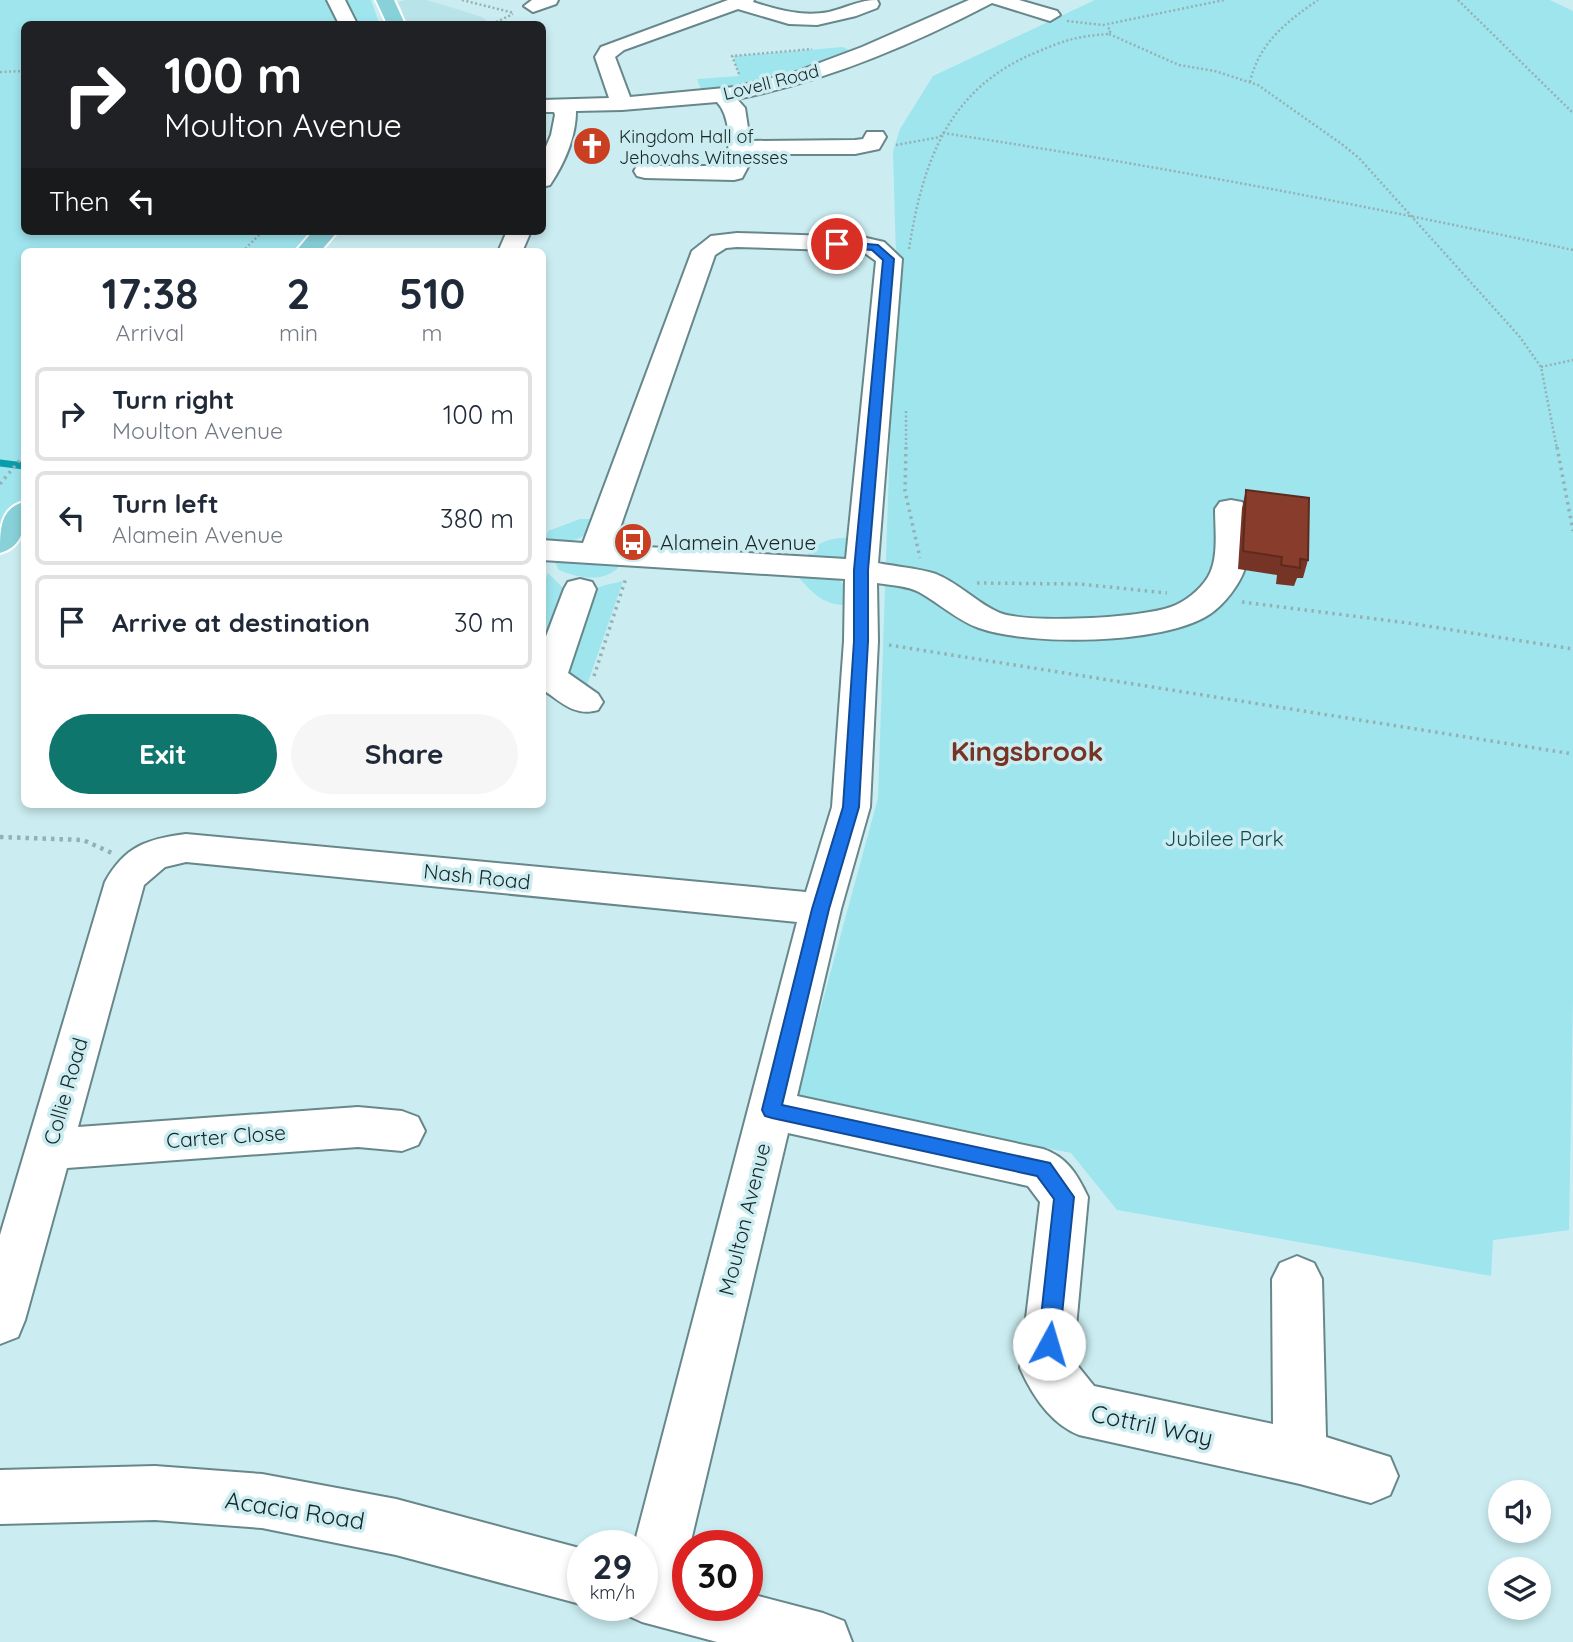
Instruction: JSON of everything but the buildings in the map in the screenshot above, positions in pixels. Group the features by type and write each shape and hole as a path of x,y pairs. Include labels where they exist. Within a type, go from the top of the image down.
{"main road":[{"path":"390,1 395,21"},
{"path":"311,248 322,235"},
{"path":"0,543 21,515"}],"street":[{"path":"335,0 346,21"},
{"name":"Lovell Road","path":"554,106 674,102 746,91 819,71 985,0"},
{"path":"999,0 1050,15"},
{"path":"622,104 605,57 608,51 632,40 688,23 741,1 799,22 837,18 870,4"},
{"path":"837,18 899,37"},
{"path":"645,171 734,173 738,165 740,146 734,108 722,95"},
{"path":"546,172 563,137 566,118 554,106"},
{"path":"740,146 856,147 873,140"},
{"path":"595,553 704,251 720,241 737,240 862,244 899,255"},
{"name":"Moulton Avenue","path":"658,1548 772,1110 821,909 851,807 861,641 861,570 899,255"},
{"path":"580,589 549,567 548,550 595,553 633,565 861,570 926,582 988,620 1015,627 1084,629 1152,623 1185,614 1209,598 1220,585 1230,566 1231,509"},
{"path":"585,702 546,678 580,589 633,565"},
{"name":"Nash Road","path":"136,864 158,851 186,848 821,909"},
{"name":"Collie Road","path":"0,1320 125,882 136,864"},
{"name":"Cottril Way","path":"772,1110 1043,1169 1064,1197 1046,1368 1079,1409 1300,1457 1371,1476"},
{"name":"Carter Close","path":"49,1149 358,1127 402,1131"},
{"path":"1297,1279 1300,1457"},
{"name":"Acacia Road","path":"0,1497 155,1493 262,1501 396,1527 567,1573"},
{"path":"658,1597 823,1642"}],"path":[{"path":"462,0 514,13 498,21"},
{"path":"1089,33 1085,29 1093,25 1107,27 1155,13 1224,0"},
{"path":"1250,82 1255,62 1271,36 1318,0"},
{"path":"1458,0 1573,113"},
{"path":"1107,27 1111,30 1109,34"},
{"path":"899,255 917,196 943,133 962,101 990,75 1029,53 1089,33 1109,34 1179,65 1250,82 1276,96 1359,158 1520,337 1541,367 1573,531"},
{"path":"746,91 732,56 815,49"},
{"path":"0,72 21,71"},
{"path":"873,140 913,144 940,137 943,133"},
{"path":"943,133 1251,183 1573,250"},
{"path":"246,248 259,235"},
{"path":"1541,367 1573,360"},
{"path":"906,411 905,491 926,582 1080,584 1408,623 1573,649"},
{"path":"0,484 21,457"},
{"path":"585,702 633,565"},
{"path":"861,641 1573,754"},
{"path":"0,837 83,840 136,864"}],"shaded area":[{"path":"427,0 487,21 401,21 402,10 398,2"}],"green space":[{"path":"0,0 371,0 378,21 21,21 21,235 310,235 299,248 21,248 21,502 0,527"},
{"name":"Jubilee Park","path":"1095,0 1550,0 1573,11 1573,998 1569,1230 1493,1240 1491,1276 1117,1210 1071,1153 796,1099 878,798 896,257 893,151 900,129 933,76"},
{"path":"843,47 849,50 795,70 740,85 702,92 697,79 739,76 733,56"},
{"path":"580,519 594,519 586,533 575,540 546,542 548,531"},
{"path":"615,520 630,524 646,537 647,548 620,545 614,541"},
{"path":"853,538 851,547 843,558 830,562 805,561 813,549 824,542"},
{"path":"557,560 618,564 618,568 604,576 582,577 559,570 555,563"},
{"path":"548,573 564,589 546,638"},
{"path":"802,573 829,576 840,581 847,594 848,605 833,604 821,598 800,579"},
{"path":"623,581 585,691 565,677 588,593"}],"waterway":[{"path":"0,463 21,466"}],"place":[{"name":"Kingdom Hall of Jehovahs Witnesses","path":"592,146"},
{"name":"Alamein Avenue","path":"633,542"}],"district":[{"name":"Kingsbrook","path":"1027,750"}],"route":[{"path":"837,244 875,247 889,259 861,570 861,641 851,807 821,909 772,1110 1043,1169 1064,1197 1049,1344"}]}
